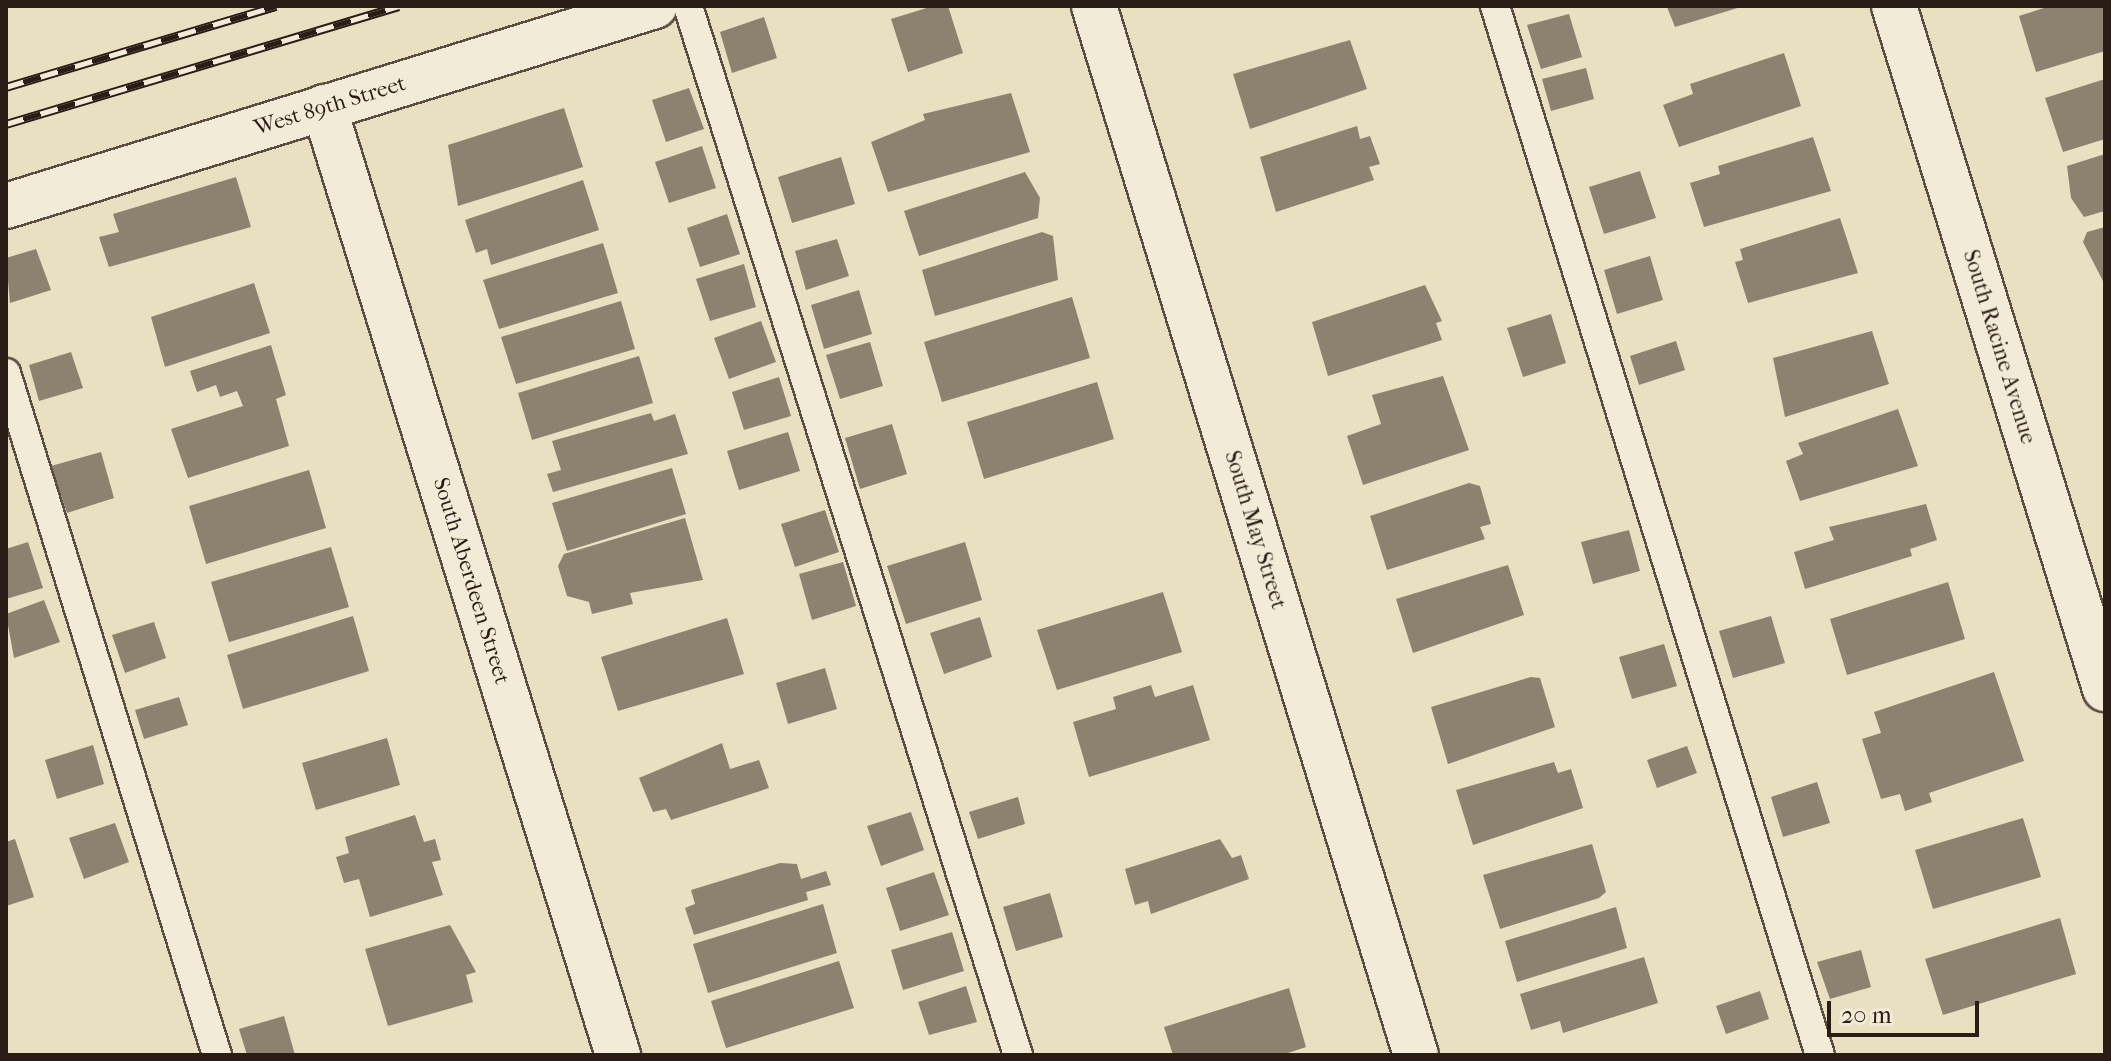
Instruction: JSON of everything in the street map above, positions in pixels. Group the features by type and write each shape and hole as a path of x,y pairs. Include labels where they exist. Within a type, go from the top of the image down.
{"street":[{"name":"West 89th Street","path":"6,206 655,6"},
{"name":"South May Street","path":"1094,6 1416,1055"},
{"name":"South Racine Avenue","path":"1894,6 2105,689"},
{"name":"South Aberdeen Street","path":"324,107 618,1055"}],"lane":[{"path":"688,6 1018,1055"},
{"path":"1495,6 1820,1055"},
{"path":"6,373 217,1055"}],"building":[{"path":"933,6 948,6 963,53 908,72 891,19"},
{"path":"1655,6 1741,7 1675,27 1667,7"},
{"path":"2050,6 2105,6 2105,51 2036,72 2019,16"},
{"path":"1569,14 1582,57 1541,69 1527,25"},
{"path":"764,17 777,58 732,73 720,32"},
{"path":"1350,40 1367,89 1250,129 1233,74"},
{"path":"1784,53 1801,106 1679,147 1663,105 1693,94 1690,84"},
{"path":"1586,68 1594,99 1551,111 1542,79"},
{"path":"2105,79 2105,139 2063,152 2045,98"},
{"path":"689,88 704,129 666,142 652,100"},
{"path":"1011,93 1030,152 888,192 871,142 925,120 923,114"},
{"path":"564,108 583,167 458,206 448,145"},
{"path":"1357,126 1360,139 1370,136 1380,164 1369,167 1374,180 1276,212 1260,157"},
{"path":"1813,137 1831,191 1704,227 1690,183 1720,174 1718,166"},
{"path":"702,146 716,188 669,203 655,162"},
{"path":"2105,154 2105,211 2084,217 2071,198 2067,166"},
{"path":"841,157 855,204 792,223 778,177"},
{"path":"1640,171 1656,218 1604,234 1589,187"},
{"path":"1025,172 1040,198 1038,218 919,256 904,211"},
{"path":"236,177 251,227 109,267 99,237 119,232 113,214"},
{"path":"583,180 599,230 491,265 487,249 476,253 465,220"},
{"path":"727,214 740,254 700,267 687,228"},
{"path":"1840,218 1858,273 1748,303 1735,262 1743,260 1740,249"},
{"path":"2105,227 2105,285 2083,242 2087,232"},
{"path":"1042,232 1053,236 1058,280 935,316 922,270"},
{"path":"837,239 849,276 806,290 795,251"},
{"path":"603,243 618,293 499,329 483,280"},
{"path":"36,249 51,290 10,303 6,258"},
{"path":"1650,256 1663,300 1617,314 1604,270"},
{"path":"744,264 756,307 710,321 696,279"},
{"path":"254,283 270,333 165,367 151,317"},
{"path":"1425,285 1442,321 1436,323 1442,340 1328,376 1312,322"},
{"path":"859,290 872,334 824,349 811,305"},
{"path":"1072,297 1090,358 942,402 924,342"},
{"path":"621,301 635,349 516,384 501,337"},
{"path":"1551,314 1566,363 1523,377 1507,328"},
{"path":"761,321 776,362 729,379 714,338"},
{"path":"1872,331 1889,384 1785,417 1773,358"},
{"path":"1676,341 1685,370 1639,385 1630,356"},
{"path":"870,342 883,386 840,399 826,355"},
{"path":"271,345 286,395 276,399 289,446 188,478 171,429 243,406 237,391 220,397 216,385 197,392 190,371"},
{"path":"71,352 83,388 39,401 29,365"},
{"path":"639,356 653,403 532,440 518,393"},
{"path":"1443,376 1469,450 1363,485 1347,436 1381,424 1372,395"},
{"path":"779,377 791,416 744,430 732,392"},
{"path":"1097,382 1114,439 984,479 967,422"},
{"path":"1898,409 1918,466 1800,501 1786,461 1803,454 1798,443"},
{"path":"651,413 654,421 675,414 688,454 553,492 547,474 561,470 552,441"},
{"path":"892,424 907,474 860,489 845,438"},
{"path":"788,432 800,471 739,490 727,451"},
{"path":"101,452 114,498 67,513 51,466"},
{"path":"672,468 686,514 567,551 552,503"},
{"path":"309,470 326,528 206,564 189,506"},
{"path":"1469,483 1480,486 1491,524 1480,527 1485,539 1387,570 1370,516"},
{"path":"1926,504 1937,540 1910,549 1912,556 1805,589 1794,552 1834,540 1829,527"},
{"path":"825,510 839,552 795,567 781,524"},
{"path":"685,518 703,580 630,593 633,604 592,614 589,602 567,596 558,566 564,554"},
{"path":"1629,530 1640,571 1593,584 1581,542"},
{"path":"28,542 43,588 6,599 6,549"},
{"path":"965,542 982,600 906,624 887,566"},
{"path":"331,547 349,607 229,642 211,582"},
{"path":"843,562 856,606 812,620 799,574"},
{"path":"1508,565 1524,615 1413,653 1396,599"},
{"path":"1948,582 1965,639 1847,675 1830,619"},
{"path":"1163,592 1182,652 1057,690 1037,630"},
{"path":"44,600 60,642 14,658 6,614"},
{"path":"353,616 369,671 243,709 227,655"},
{"path":"1771,616 1785,663 1733,678 1719,631"},
{"path":"980,617 992,657 944,674 930,633"},
{"path":"727,618 744,674 618,711 601,657"},
{"path":"154,622 166,658 125,673 112,635"},
{"path":"1664,644 1677,686 1632,699 1619,657"},
{"path":"825,668 837,709 788,724 776,683"},
{"path":"1994,672 2024,761 1929,793 1932,802 1905,811 1900,794 1881,799 1862,739 1881,733 1874,712"},
{"path":"1531,677 1540,678 1555,727 1448,764 1431,707"},
{"path":"1151,685 1155,697 1193,685 1210,740 1089,777 1073,722 1116,709 1113,697"},
{"path":"179,697 188,725 144,739 135,710"},
{"path":"387,738 400,785 316,810 302,763"},
{"path":"722,743 730,769 759,760 769,788 671,820 666,809 653,812 639,778"},
{"path":"93,745 104,784 57,799 45,760"},
{"path":"1687,746 1697,773 1657,788 1647,760"},
{"path":"1554,762 1558,773 1571,769 1583,808 1473,845 1456,790"},
{"path":"1817,782 1830,823 1783,837 1771,797"},
{"path":"1018,797 1025,824 978,839 969,812"},
{"path":"911,812 924,850 881,866 867,826"},
{"path":"415,815 424,842 435,839 441,860 432,862 443,895 370,917 359,879 344,883 336,857 349,853 345,837"},
{"path":"2023,818 2041,877 1933,909 1915,850"},
{"path":"115,823 129,862 84,879 69,838"},
{"path":"15,839 34,897 6,906 6,842"},
{"path":"1220,839 1232,858 1241,855 1249,879 1151,914 1148,901 1135,905 1125,869"},
{"path":"1592,844 1606,892 1599,898 1500,929 1483,875"},
{"path":"780,863 797,864 801,879 826,871 831,885 806,892 808,900 694,935 685,908 695,904 691,890"},
{"path":"934,872 949,915 900,931 886,888"},
{"path":"1050,893 1063,937 1016,951 1003,907"},
{"path":"823,904 837,953 708,993 693,944"},
{"path":"1616,907 1627,948 1517,982 1505,941"},
{"path":"2060,918 2076,974 1943,1015 1925,959"},
{"path":"450,925 476,972 466,975 473,1002 388,1026 365,949"},
{"path":"952,932 964,971 903,990 891,950"},
{"path":"1861,950 1871,987 1830,999 1817,962"},
{"path":"1644,957 1658,1003 1563,1033 1560,1021 1531,1030 1520,994"},
{"path":"839,961 854,1008 726,1048 711,1001"},
{"path":"966,986 977,1022 929,1035 918,1002"},
{"path":"1289,988 1306,1047 1282,1055 1173,1055 1164,1027"},
{"path":"1760,991 1769,1019 1726,1034 1716,1006"},
{"path":"284,1016 295,1055 247,1055 239,1029"}],"railway":[{"path":"6,87 276,6"},
{"path":"6,124 399,6"}]}
